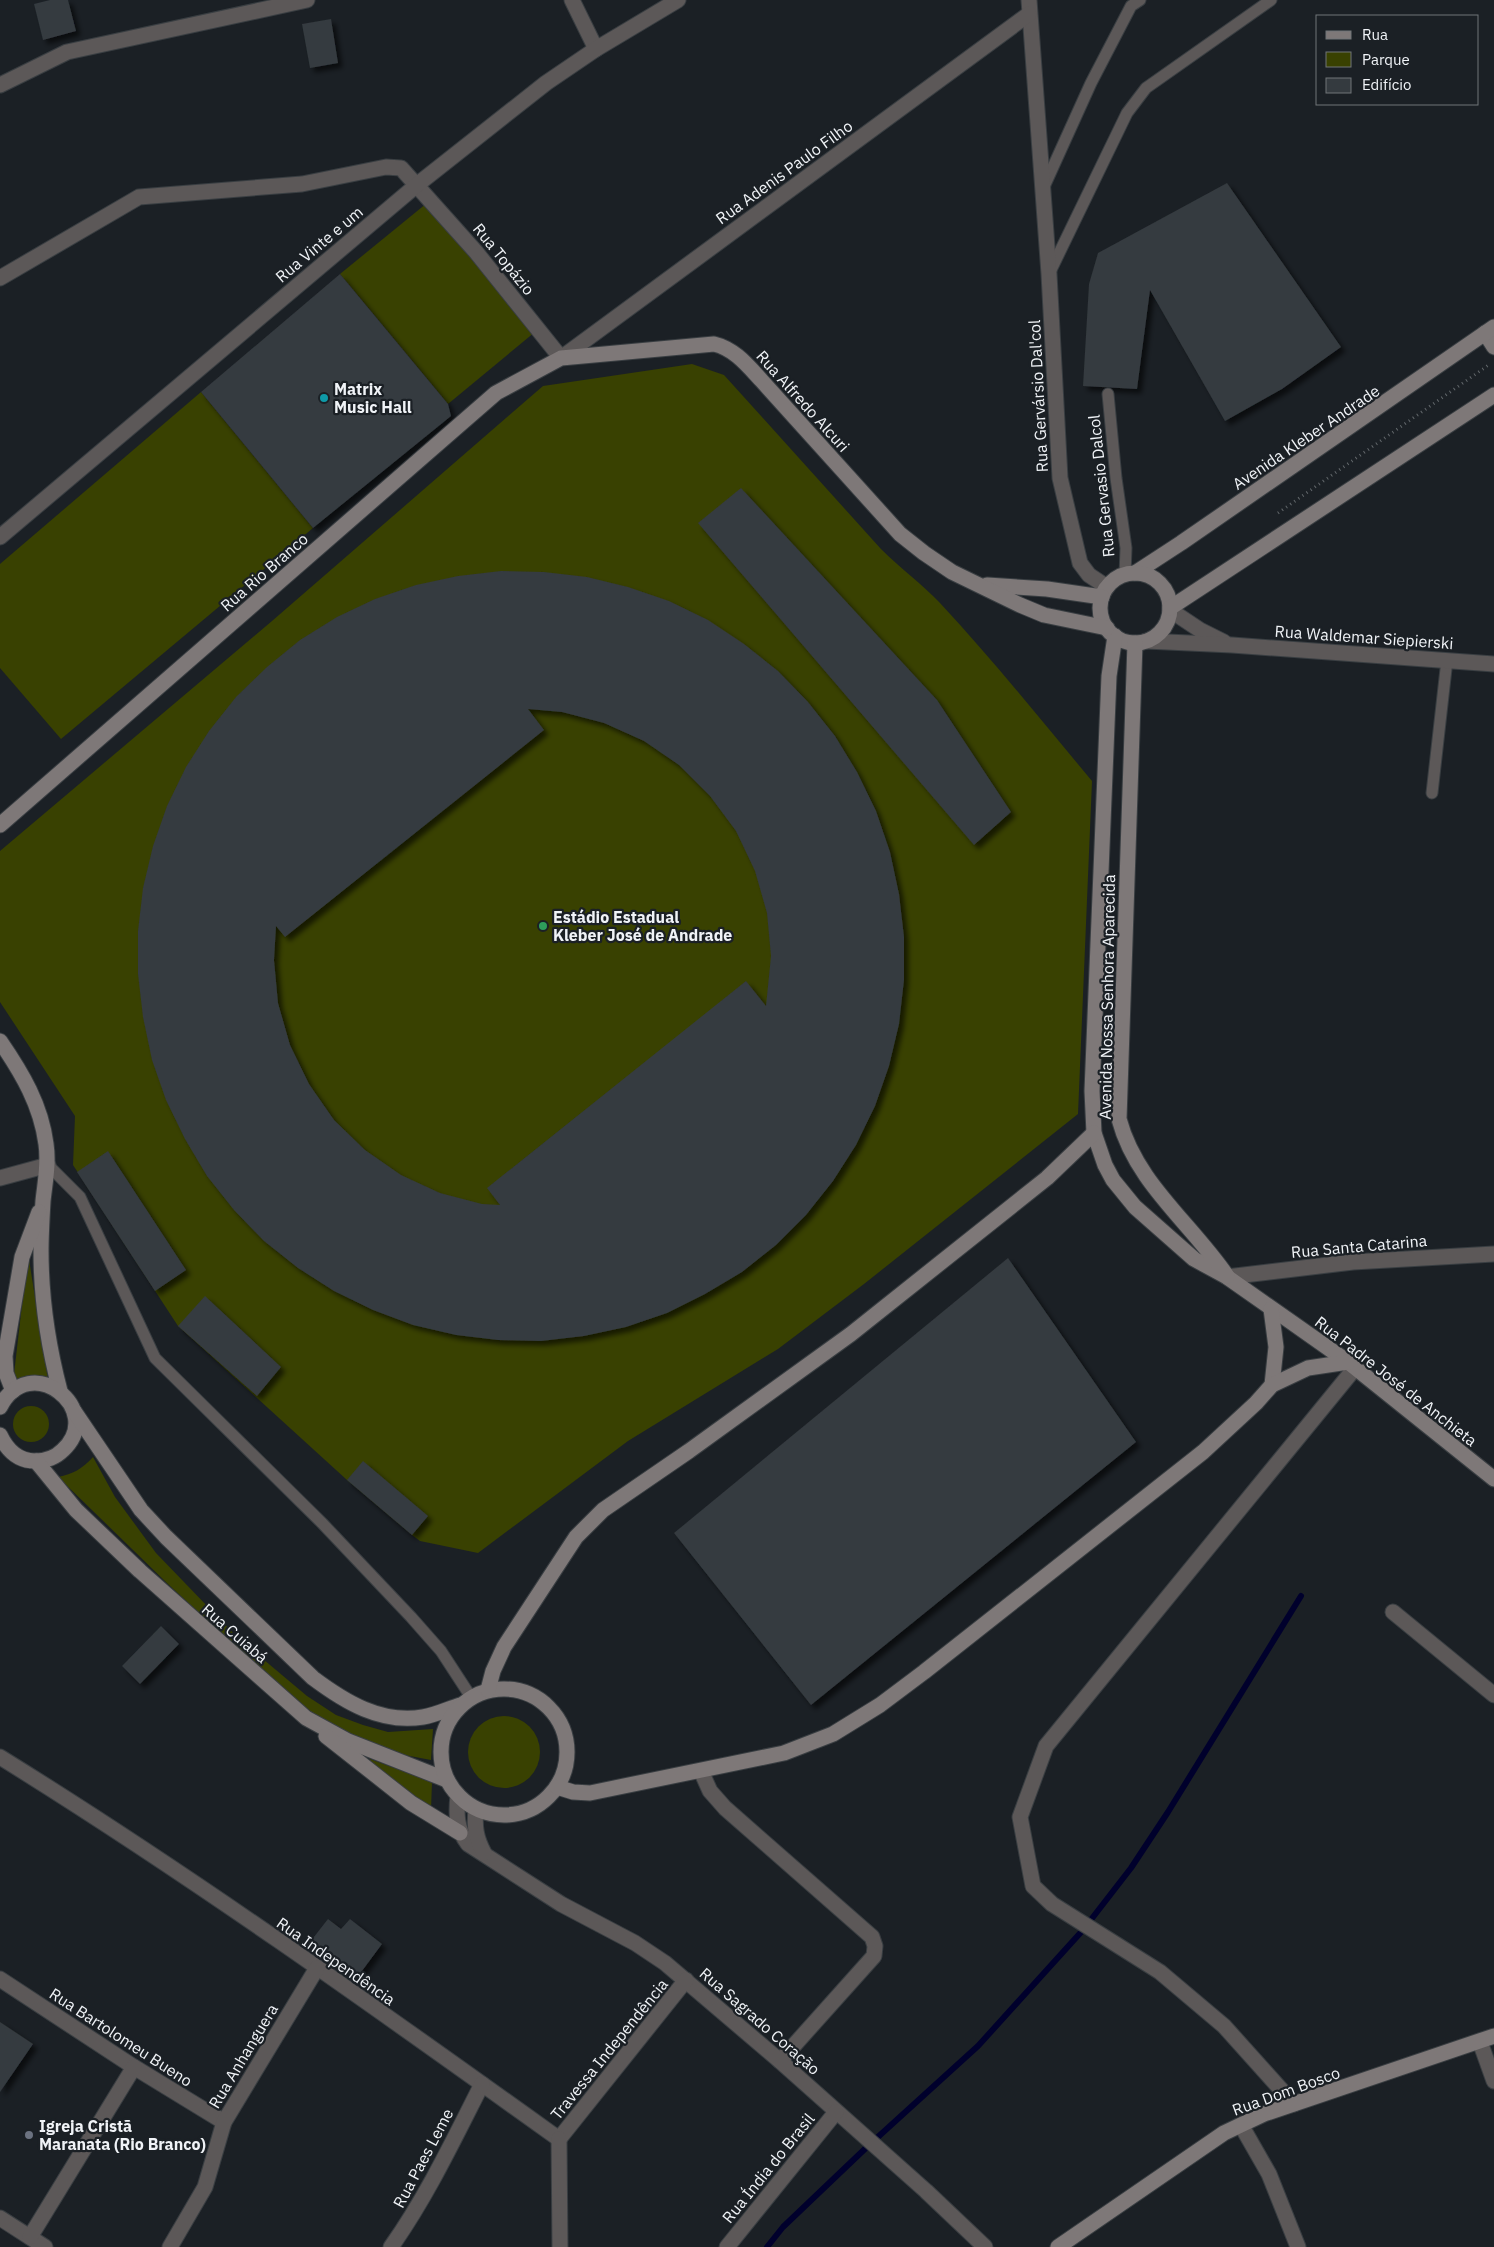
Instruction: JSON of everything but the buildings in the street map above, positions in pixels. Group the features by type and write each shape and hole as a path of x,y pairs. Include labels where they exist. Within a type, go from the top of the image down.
{"street":[{"path":"0,85 67,52 307,0"},
{"path":"572,0 596,49"},
{"name":"Rua Vinte e um","path":"0,537 418,184 546,83 596,49 678,0"},
{"name":"Rua Gervársio Dal'col","path":"1029,7 1049,274 1060,478 1080,563 1105,592"},
{"name":"Rua Adenis Paulo Filho","path":"561,358 1029,7"},
{"name":"Rua Topázio","path":"0,278 139,197 302,184 386,167 401,168 418,184 476,252 561,358"},
{"path":"1489,330 1494,347"},
{"name":"Avenida Kleber Andrade","path":"1130,574 1328,442 1489,330"},
{"name":"Rua Alfredo Alcuri","path":"561,358 714,344 725,346 742,359 757,375 900,534 952,572 1044,614 1111,632"},
{"name":"Rua Rio Branco","path":"0,825 496,394 561,358"},
{"path":"1170,609 1494,395"},
{"path":"1130,574 1146,575 1159,583 1168,597 1170,609 1163,629 1141,642 1124,641 1111,632 1101,613 1105,592 1115,579 1130,574"},
{"name":"Rua Alfredo Alcuri","path":"980,585 1105,592"},
{"name":"Rua Waldemar Siepierski","path":"1170,609 1200,630 1232,645"},
{"name":"Avenida Nossa Senhora Aparecida","path":"1111,632 1093,1038 1092,1091 1094,1133 1113,1180 1135,1208 1194,1259 1228,1277"},
{"name":"Rua Waldemar Siepierski","path":"1141,642 1232,645 1494,664"},
{"name":"Avenida Nossa Senhora Aparecida","path":"1141,642 1120,1119 1125,1140 1145,1177 1208,1249 1228,1277"},
{"path":"0,1041 31,1090 46,1144 48,1165 43,1201 41,1251 44,1302 50,1351 60,1391"},
{"path":"488,1690 493,1671 504,1647 576,1537 603,1510 689,1451 850,1334 1047,1178 1094,1133"},
{"path":"0,1178 48,1165"},
{"path":"0,1407 7,1392 5,1356 22,1256 43,1201"},
{"name":"Rua Santa Catarina","path":"1228,1277 1353,1262 1494,1254"},
{"name":"Rua Padre José de Anchieta","path":"1228,1277 1352,1365 1494,1479"},
{"path":"1271,1309 1276,1347 1272,1385"},
{"path":"557,1787 573,1792 590,1793 784,1753 833,1734 880,1705 1203,1452 1250,1409 1272,1385 1308,1368 1352,1365"},
{"path":"1294,2104 1224,2026 1160,1972 1052,1904 1034,1886 1020,1817 1046,1746 1352,1365"},
{"path":"7,1392 24,1385 36,1383 49,1385 60,1391"},
{"name":"Rua Cuiabá","path":"60,1391 68,1400 141,1510 173,1544 313,1678 336,1695 360,1708 388,1717 425,1717 466,1701"},
{"path":"0,1436 13,1453 24,1459 36,1461 53,1457 68,1446 73,1435 74,1411"},
{"name":"Rua Cuiabá","path":"36,1461 76,1510 140,1571 306,1718 348,1741 447,1780"},
{"path":"1393,1612 1494,1695"},
{"path":"507,1688 526,1692 542,1701 556,1715 564,1732 567,1750 565,1769 557,1787 545,1800 529,1810 512,1815 494,1814 476,1809 458,1795 447,1780 441,1761 442,1741 448,1722 466,1701 488,1690 507,1688"},
{"path":"306,1718 340,1749 412,1803 460,1833"},
{"name":"Rua Independência","path":"0,1757 79,1806 317,1968 559,2139"},
{"path":"701,1771 710,1791 725,1808 872,1937 875,1946 874,1956 780,2061"},
{"path":"458,1795 456,1815 460,1833"},
{"path":"476,1809 476,1839 486,1857"},
{"name":"Rua Sagrado Coração","path":"460,1833 468,1844 486,1857 561,1904 635,1943 686,1980 926,2191 985,2247"},
{"name":"Rua Anhanguera","path":"170,2247 205,2187 224,2122 317,1968"},
{"name":"Rua Bartolomeu Bueno","path":"0,1980 134,2067 224,2122"},
{"name":"Travessa Independência","path":"559,2139 686,1980"},
{"name":"Rua Dom Bosco","path":"1058,2247 1202,2146 1241,2125 1294,2104 1494,2036"},
{"path":"1480,2042 1494,2081"},
{"path":"30,2237 134,2067"},
{"name":"Rua Paes Leme","path":"391,2247 406,2226 446,2155 482,2084"},
{"name":"Rua Índia do Brasil","path":"727,2247 836,2112"},
{"path":"1241,2125 1269,2174 1298,2247"},
{"path":"559,2139 560,2247"},
{"path":"0,2218 45,2247"}],"lane":[{"path":"1049,274 1127,113 1146,88 1176,65 1271,0"},
{"name":"Rua Gervársio Dal'col","path":"1043,189 1091,83 1133,2"},
{"name":"Rua Gervasio Dalcol","path":"1108,394 1116,478 1130,574"},
{"path":"1432,793 1447,660"},
{"path":"48,1165 80,1197 155,1358 322,1523 442,1651 466,1701"}],"path":[{"path":"1272,517 1494,361"}],"green space":[{"path":"427,203 535,332 448,404 340,274"},
{"name":"Estádio Estadual Kleber José de Andrade","path":"692,364 724,375 881,549 933,596 960,625 1092,781 1078,1114 864,1284 778,1349 628,1441 478,1553 420,1541 412,1535 347,1480 178,1326 73,1165 75,1116 0,1002 0,851 272,621 543,386"},
{"path":"201,392 313,528 61,739 0,668 0,564"},
{"path":"28,1253 48,1380 13,1383"},
{"path":"31,1406 38,1407 44,1411 48,1417 48,1431 44,1437 38,1441 31,1442 24,1441 18,1437 14,1431 13,1424 14,1417 18,1411 24,1407"},
{"path":"93,1457 115,1497 156,1553 238,1638 307,1696 336,1715 388,1732 433,1729 431,1760 378,1750 322,1721 273,1681 169,1585 58,1477 77,1470"},
{"path":"504,1716 524,1722 534,1732 540,1752 534,1772 524,1782 504,1788 484,1782 474,1772 468,1752 474,1732 484,1722"},
{"path":"370,1759 432,1782 431,1809 369,1765"}],"waterway":[{"path":"767,2247 783,2227 868,2146 978,2046 1083,1930 1131,1868 1168,1812 1301,1596"}],"place":[{"name":"Matrix Music Hall","path":"324,398"},
{"name":"Estádio Estadual Kleber José de Andrade","path":"543,926"},
{"name":"Igreja Cristã Maranata (Rio Branco)","path":"29,2135"}]}
